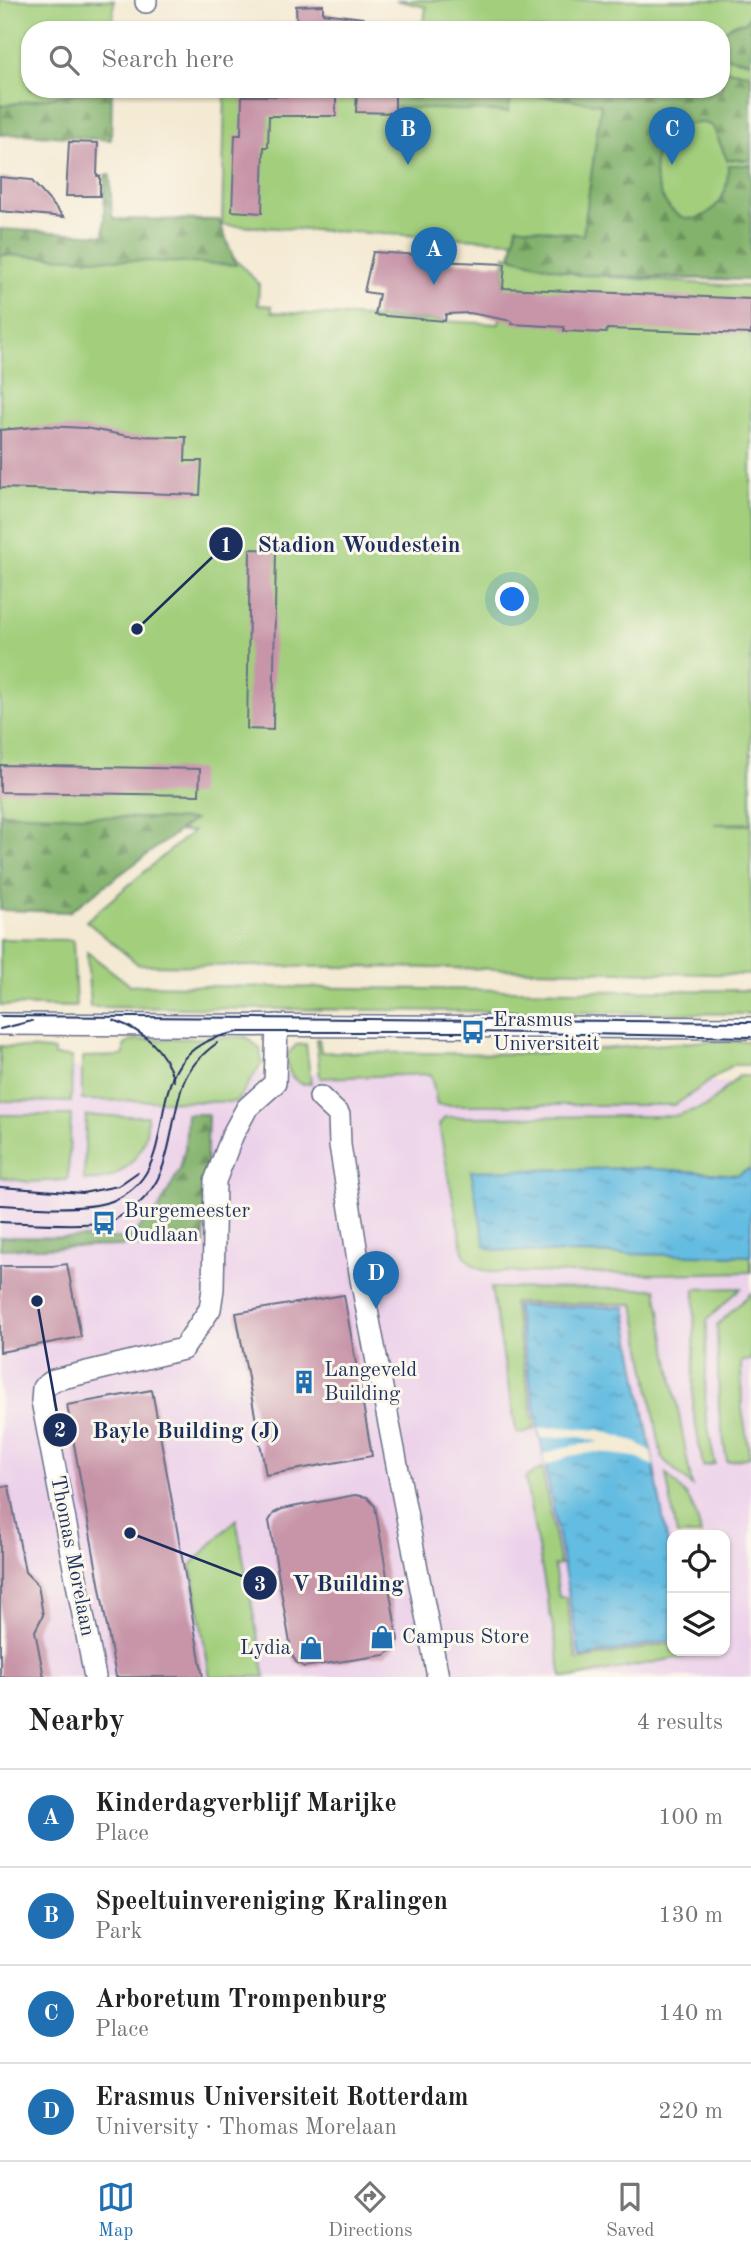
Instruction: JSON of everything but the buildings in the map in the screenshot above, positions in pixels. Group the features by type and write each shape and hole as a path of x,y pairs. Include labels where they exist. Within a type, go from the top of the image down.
{"street":[{"path":"0,1024 751,1028"},
{"name":"Thomas Morelaan","path":"95,1677 42,1401 43,1388 54,1380 183,1349 205,1319 210,1309 213,1289 215,1181 233,1134 247,1108 275,1083 277,1025"},
{"path":"320,1097 339,1115 340,1145 361,1279 438,1677"}],"shaded area":[{"path":"0,1066 751,1083 751,1677 0,1677"}],"green space":[{"path":"0,0 114,0 113,21 21,21 21,98 47,98 0,106"},
{"path":"396,0 751,0 751,280 608,277 751,287 751,823 714,824 751,825 751,975 139,965 86,921 193,831 0,833 0,235 229,247 232,256 259,284 258,305 272,306 272,312 499,324 505,256 511,257 514,241 222,225 225,98 730,98 730,21 424,21 426,7"},
{"path":"751,12 751,62 730,58 730,27 746,22"},
{"path":"730,70 751,74 751,160 727,160 713,127 697,123 668,134 658,149 655,168 658,187 666,203 678,215 693,219 709,212 719,202 726,185 728,165 751,165 751,280 579,275 511,257 517,226 583,235 601,104 556,98 730,98"},
{"path":"47,98 112,98 111,140 0,135 0,106"},
{"path":"385,98 511,98 508,112 384,107"},
{"path":"105,175 110,175 112,216 116,219 219,220 236,265 0,255 0,229 104,235"},
{"path":"0,813 194,820 69,912 0,910"},
{"path":"0,939 73,940 76,1007 0,1005"},
{"path":"87,952 130,985 576,991 751,990 751,1014 90,1007"},
{"path":"247,1037 260,1049 262,1063 238,1100 233,1102 82,1100 82,1057 122,1056 124,1046 132,1040"},
{"path":"316,1039 319,1039 321,1052 528,1054 708,1041 751,1041 751,1065 733,1065 675,1105 437,1105 431,1074 320,1078"},
{"path":"306,1044 311,1083 302,1084 294,1079 290,1072 287,1055 296,1045"},
{"path":"0,1046 50,1050 54,1051 54,1056 72,1057 71,1102 0,1101"},
{"path":"739,1076 751,1076 751,1168 738,1175 643,1168 471,1171 494,1250 751,1256 751,1272 490,1272 474,1266 463,1252 439,1125 445,1117 674,1116 707,1106"},
{"path":"187,1114 208,1114 204,1244 0,1249 0,1237 128,1238 158,1210 180,1169 185,1148"},
{"path":"0,1115 71,1115 66,1180 28,1182 0,1177"},
{"path":"86,1116 147,1116 143,1142 138,1153 121,1171 110,1177 84,1180"},
{"path":"491,1288 656,1289 692,1486 662,1458 634,1304 513,1303 535,1429 517,1434"},
{"path":"741,1288 707,1320 705,1412 715,1464 703,1466 693,1409 695,1289"},
{"path":"751,1293 751,1360 741,1361 742,1409 750,1457 727,1462 719,1410 717,1325"},
{"path":"542,1468 560,1565 554,1566 559,1597 566,1597 577,1660 667,1644 667,1656 687,1656 576,1677 562,1677 525,1478"},
{"path":"666,1474 690,1501 700,1530 676,1530"},
{"path":"236,1519 265,1677 210,1677 191,1565"}],"water":[{"path":"643,1168 738,1175 751,1168 751,1256 563,1253 494,1250 485,1246 471,1171"},
{"path":"516,1306 625,1307 667,1539 667,1641 580,1657"}],"pier":[{"path":"539,1428 600,1430 633,1441 651,1451 654,1466 634,1457 597,1452 569,1456 545,1466 543,1455 564,1447 599,1442 577,1436 541,1438"}],"tram line":[{"path":"0,1016 751,1022"},
{"path":"113,1020 124,1024 152,1043 165,1060 174,1081"},
{"path":"0,1029 32,1021"},
{"path":"0,1205 57,1208 101,1204 112,1201 137,1185 151,1163 170,1084 182,1061 204,1043 239,1032 473,1032 751,1037"},
{"path":"0,1222 102,1223 121,1216 142,1200 153,1187 167,1155 183,1084 197,1061 217,1043"},
{"path":"0,1187 83,1193 118,1186 138,1172"}],"place":[{"name":"Speeltuinvereniging Kralingen","path":"408,165"},
{"name":"Arboretum Trompenburg","path":"672,165"},
{"name":"Kinderdagverblijf Marijke","path":"434,285"},
{"name":"Stadion Woudestein","path":"137,629"},
{"name":"Erasmus Universiteit","path":"473,1032"},
{"name":"Burgemeester Oudlaan","path":"104,1223"},
{"name":"Bayle Building (J)","path":"37,1301"},
{"name":"Erasmus Universiteit Rotterdam","path":"376,1309"},
{"name":"Langeveld Building","path":"304,1382"},
{"name":"V Building","path":"130,1533"},
{"name":"Campus Store","path":"382,1637"},
{"name":"Lydia","path":"311,1648"}]}
